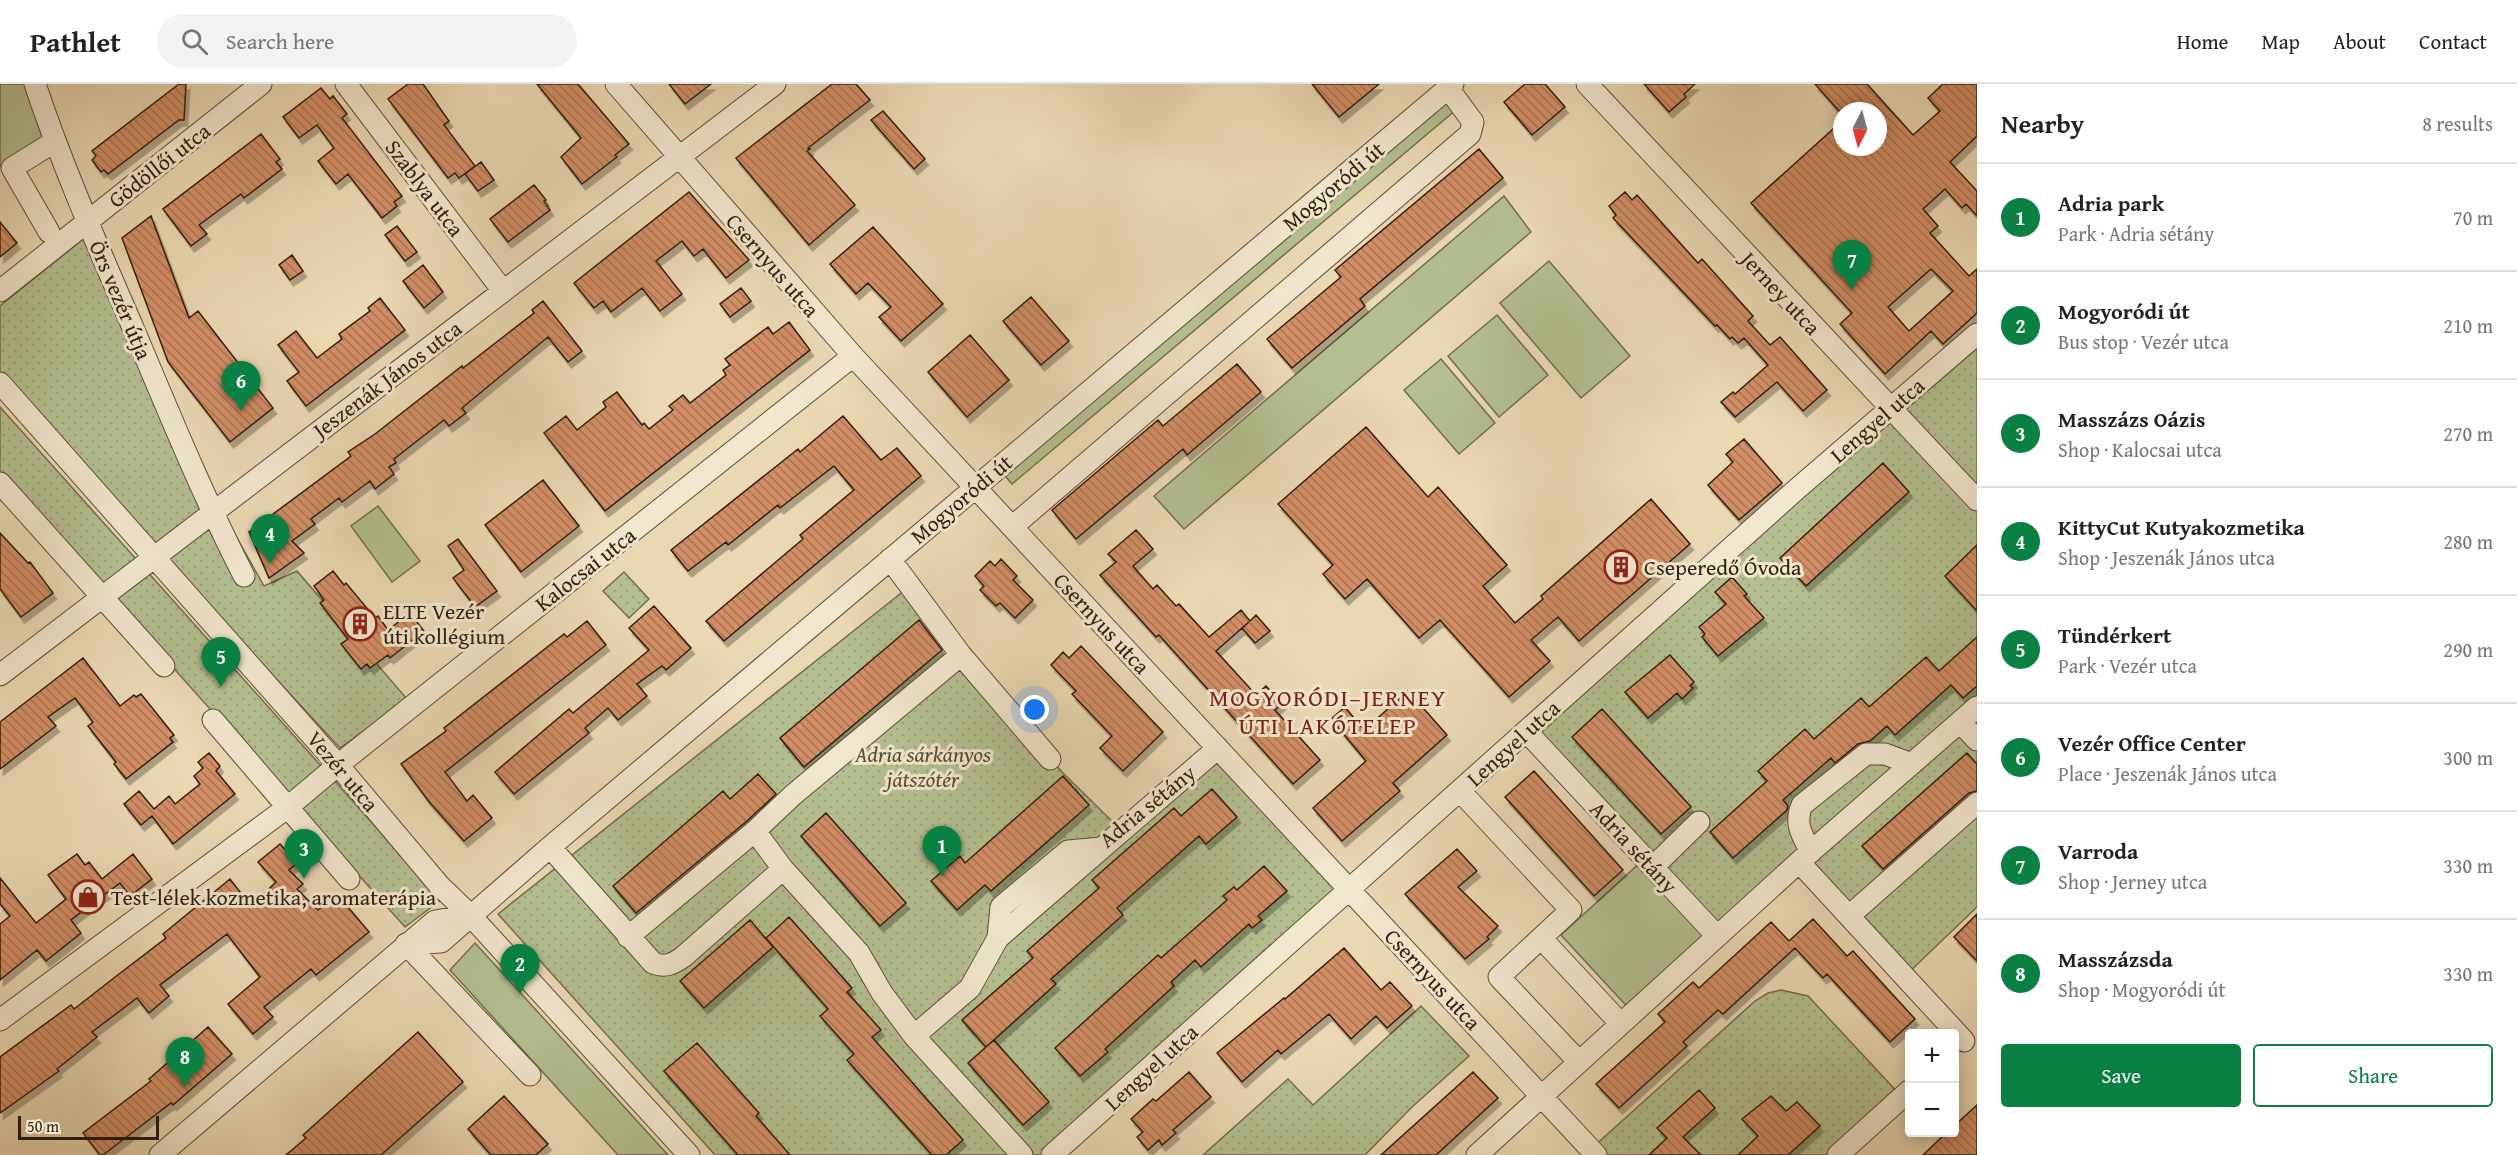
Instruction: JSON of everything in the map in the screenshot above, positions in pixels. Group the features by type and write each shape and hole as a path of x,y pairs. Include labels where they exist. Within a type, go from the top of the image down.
{"street":[{"name":"Örs vezér útja","path":"35,84 54,142 87,222 212,513 244,576"},
{"name":"Gödöllői utca","path":"0,291 261,84"},
{"name":"Szablya utca","path":"346,84 503,291"},
{"name":"Csernyus utca","path":"616,84 853,356 1543,1095 1596,1155"},
{"name":"Jeszenák János utca","path":"0,675 775,84"},
{"name":"Jerney utca","path":"1587,84 1977,500"},
{"path":"1012,527 1470,134 1473,122 1450,86"},
{"name":"Mogyoródi út","path":"470,915 1450,86"},
{"path":"49,232 12,168 54,142"},
{"name":"Lengyel utca","path":"1052,1155 1889,408 1977,333"},
{"name":"Kalocsai utca","path":"0,1020 288,807 853,356"},
{"name":"Vezér utca","path":"0,383 156,556 439,885 470,915 689,1155"},
{"path":"0,483 164,666"},
{"path":"890,559 961,655 1050,759"},
{"path":"628,937 961,655"},
{"path":"1477,1155 1805,857 1977,708"},
{"path":"213,720 349,879"},
{"path":"1960,722 1977,741"},
{"name":"Adria sétány","path":"1526,731 1717,936"},
{"name":"Adria sétány","path":"914,1036 969,988 998,938 1001,908 1068,851 1102,848 1218,748"},
{"path":"1912,764 1886,754 1866,754 1802,805 1797,817 1799,829 1805,857 1849,916 1965,1040"},
{"path":"1460,791 1571,910 1499,977 1579,1062"},
{"path":"1849,916 1977,803"},
{"path":"1653,867 1699,822"},
{"path":"755,831 783,869 859,953 882,993 914,1036 1022,1155"},
{"path":"550,847 653,963 670,965 683,957 783,869"},
{"path":"160,1155 435,921 470,915"},
{"path":"1541,938 1621,1024"},
{"path":"406,944 530,1075"},
{"path":"1838,1155 1905,1095"}],"green space":[{"path":"0,84 26,84 44,142 0,167"},
{"path":"1446,97 1457,109 1012,484 1001,471"},
{"path":"1504,196 1531,232 1184,529 1154,496"},
{"path":"87,236 227,520 264,586 297,571 407,699 340,748 0,380 0,306"},
{"path":"1549,261 1630,356 1581,398 1500,303"},
{"path":"1497,315 1548,375 1499,417 1448,356"},
{"path":"1977,333 1977,907 1904,977 1800,863 1717,936 1526,731"},
{"path":"1441,359 1495,423 1459,454 1404,390"},
{"path":"0,407 441,900 405,927 0,474"},
{"path":"378,506 420,561 392,582 351,526"},
{"path":"624,572 649,599 629,618 603,591"},
{"name":"Adria sárkányos játszótér","path":"910,586 961,655 1062,772 1122,831 1218,748 1350,889 1052,1155 715,1155 498,914"},
{"path":"1645,858 1717,936 1633,1013 1561,935"},
{"path":"475,943 668,1155 618,1155 450,970"},
{"path":"1781,990 1808,996 1902,1097 1838,1155 1596,1155 1591,1149 1755,1001 1768,993"},
{"path":"1421,1006 1469,1056 1412,1107 1365,1155 1203,1155 1288,1079 1313,1105"}],"building":[{"path":"179,84 186,84 184,120 179,120 108,174 104,170 101,172 92,160 96,156 92,151"},
{"path":"408,84 423,84 449,121 444,125 475,166 459,178 455,173 448,178 388,99"},
{"path":"537,84 578,84 629,144 615,155 617,157 582,184 561,157 581,138"},
{"path":"669,84 711,84 685,104"},
{"path":"832,84 856,84 870,100 807,151 855,205 809,245 736,158"},
{"path":"1312,84 1379,84 1339,117"},
{"path":"1525,84 1545,84 1565,107 1532,135 1504,102"},
{"path":"1644,84 1695,84 1684,94 1686,97 1669,112"},
{"path":"1815,84 1867,84 1883,102 1833,102 1833,104"},
{"path":"1943,84 1977,84 1977,136 1950,162 1977,191 1977,216 1966,204 1962,208 1945,189 1923,209 1938,226 1930,233 1969,276 1977,269 1977,313 1943,344 1931,331 1885,374 1840,324 1852,313 1751,203 1833,129 1833,156 1887,156 1887,106 1913,135 1940,111 1928,98","holes":["1931,269 1953,291 1909,331 1888,307"]},
{"path":"321,88 330,99 333,96 347,114 342,118 402,196 394,202 397,206 382,218 348,174 336,184 318,161 334,148 317,125 299,138 283,117"},
{"path":"883,111 925,159 914,169 871,120"},
{"path":"261,134 280,159 276,162 282,169 244,198 241,194 199,225 207,234 191,246 163,209"},
{"path":"1479,149 1503,178 1360,299 1365,306 1292,368 1267,339 1341,277 1335,270"},
{"path":"481,162 494,180 478,191 465,174"},
{"path":"534,185 546,200 544,201 550,210 508,242 490,219"},
{"path":"689,192 749,260 726,278 703,249 694,256 682,241 656,261 682,294 660,311 642,288 611,312 603,301 594,308 574,283"},
{"path":"1625,192 1632,200 1637,195 1698,263 1702,259 1753,316 1748,321 1770,345 1780,337 1827,390 1803,411 1777,382 1735,417 1721,402 1733,392 1735,394 1768,365 1744,338 1738,343 1732,337 1730,339 1717,325 1715,326 1613,218 1616,215 1609,206"},
{"path":"151,216 189,318 198,311 273,408 230,442 168,362 122,238"},
{"path":"0,222 17,243 0,257"},
{"path":"397,226 417,252 405,261 385,235"},
{"path":"873,227 943,304 901,341 879,317 891,307 868,283 856,294 830,264"},
{"path":"292,255 303,271 290,280 279,265"},
{"path":"423,265 443,292 424,308 403,281"},
{"path":"741,288 751,301 730,317 720,304"},
{"path":"1031,297 1069,341 1041,365 1003,321"},
{"path":"380,298 405,330 306,406 287,381 299,372 278,345 296,331 317,358 342,339 339,334 370,311 368,308"},
{"path":"543,301 582,351 568,362 548,337 462,408 466,413 449,426 444,420 394,459 396,463 389,467 394,474 375,489 370,481 342,502 339,498 311,519 315,524 292,541 304,553 269,578 249,532 351,456 348,452 534,313 532,310"},
{"path":"789,322 810,350 605,511 544,433 566,416 577,430 606,407 603,402 617,392 642,425 644,423 649,429 673,410 669,406 683,395 690,403 726,375 723,370 730,365 725,359 768,327 773,334"},
{"path":"970,335 1009,380 967,417 928,372"},
{"path":"1237,364 1261,392 1187,455 1183,449 1076,539 1052,510 1158,420 1163,426"},
{"path":"843,416 881,460 897,448 921,476 724,641 706,621 803,539 800,535 854,490 834,466 780,508 778,505 728,545 726,542 688,571 671,550 798,449 800,452"},
{"path":"1366,427 1428,497 1438,487 1507,565 1483,586 1515,623 1543,599 1541,596 1651,499 1690,544 1579,641 1558,617 1531,640 1550,661 1509,697 1440,620 1419,638 1367,579 1345,599 1323,574 1333,565 1278,504"},
{"path":"1744,439 1782,483 1739,520 1708,485 1733,462 1726,454"},
{"path":"1883,463 1909,492 1806,586 1780,558"},
{"path":"543,480 579,526 521,572 485,525"},
{"path":"1136,530 1153,549 1133,566 1153,589 1157,585 1176,606 1179,604 1209,637 1241,610 1250,621 1256,615 1270,631 1255,643 1242,628 1216,651 1256,695 1266,686 1282,704 1275,710 1320,760 1293,784 1159,635 1156,637 1100,575 1116,562 1108,554"},
{"path":"0,533 28,563 30,562 53,593 21,617 0,589"},
{"path":"458,539 497,591 475,607 453,578 464,570 448,546"},
{"path":"1977,545 1977,611 1945,576"},
{"path":"1001,559 1017,576 1013,580 1033,600 1015,618 1000,603 996,606 980,590 984,586 975,576 990,561 995,566"},
{"name":"ELTE Vezér úti kollégium","path":"333,571 375,618 378,616 388,630 410,613 424,631 390,658 388,655 370,668 367,664 361,669 341,644 348,639 320,603 324,600 314,586"},
{"path":"1732,577 1747,594 1744,596 1764,618 1718,656 1702,637 1705,634 1699,627 1726,604 1715,592"},
{"path":"654,606 691,648 666,670 662,666 637,684 647,696 618,720 608,708 585,728 589,733 514,794 495,772 569,709 573,713 649,650 629,628"},
{"path":"919,620 942,650 804,767 780,738"},
{"path":"587,621 606,645 445,772 467,801 473,795 492,818 464,841 430,803 401,764 446,731 444,728 564,634 567,637"},
{"path":"1977,637 1977,686 1963,698 1951,685 1895,735 1887,726 1870,741 1858,744 1835,763 1831,758 1783,800 1788,806 1787,810 1733,858 1710,832 1767,781 1758,771 1805,729 1814,739 1861,698 1869,707 1926,657 1939,671"},
{"path":"1081,646 1163,732 1123,771 1100,748 1112,736 1072,694 1076,691 1051,665 1063,652 1069,658"},
{"path":"1670,655 1694,682 1690,686 1693,688 1682,699 1677,693 1648,718 1625,692"},
{"path":"83,658 120,706 134,695 136,697 141,694 174,735 170,738 173,742 126,779 88,726 93,722 75,698 48,717 56,726 0,769 0,722"},
{"path":"1408,691 1447,735 1393,783 1400,791 1342,841 1313,808 1366,761 1331,719 1345,707 1364,730"},
{"path":"1602,709 1691,807 1661,834 1572,737"},
{"path":"209,753 220,766 216,771 235,794 173,844 152,816 141,825 124,804 139,791 154,809 169,796 175,804 200,784 194,776 203,768 198,762"},
{"path":"1967,753 1977,764 1977,791 1969,793 1883,869 1862,846"},
{"path":"1534,771 1623,870 1594,896 1505,797"},
{"path":"758,774 776,794 636,913 613,886 723,791 730,799"},
{"path":"1063,776 1089,805 991,891 985,885 957,910 931,881 960,856 965,863"},
{"path":"1212,789 1237,817 1206,844 1199,836 1117,908 1123,915 1051,979 1056,984 986,1047 962,1020 1033,958 1027,951 1099,888 1092,880 1174,808 1181,816"},
{"path":"826,813 906,903 880,926 801,836"},
{"path":"280,844 297,863 289,870 303,884 297,889 318,910 337,894 369,932 316,975 311,969 264,1007 273,1017 253,1034 228,1004 260,977 227,934 160,985 169,996 149,1013 137,998 92,1032 97,1037 57,1069 59,1071 0,1113 0,1057 71,1005 74,1009 166,938 163,934 230,879 251,906 276,882 258,862"},
{"path":"1457,849 1477,871 1458,887 1498,926 1487,937 1489,939 1465,959 1405,894"},
{"path":"77,854 85,865 89,862 102,879 133,854 152,879 130,896 120,883 71,920 81,933 46,961 37,950 0,980 0,924 10,916 0,904 0,878 36,923 66,899 48,875"},
{"path":"1264,866 1287,891 1258,916 1262,920 1252,928 1249,924 1201,967 1195,960 1171,982 1174,986 1105,1049 1108,1052 1080,1076 1055,1048 1158,955 1161,958 1227,900 1223,896 1234,887 1237,890"},
{"path":"1977,914 1977,961 1954,937"},
{"path":"789,917 852,988 847,992 881,1030 872,1037 963,1140 946,1155 932,1155 847,1060 854,1054 820,1016 828,1009 766,938"},
{"path":"1813,919 1847,956 1853,951 1915,1019 1890,1042 1827,974 1823,978 1795,948 1723,1014 1718,1010 1683,1042 1687,1046 1619,1108 1596,1084 1665,1022 1658,1014 1693,982 1699,988 1771,922 1789,941"},
{"path":"750,920 773,947 704,1008 680,981"},
{"path":"1344,948 1381,990 1390,982 1412,1006 1387,1028 1376,1016 1351,1039 1329,1014 1281,1054 1278,1050 1242,1082 1217,1053"},
{"path":"208,1027 232,1054 173,1105 171,1103 100,1155 83,1133 151,1081 149,1079"},
{"path":"418,1032 463,1082 381,1155 286,1155 306,1138 303,1135"},
{"path":"994,1040 1049,1102 1023,1125 968,1063"},
{"path":"697,1043 759,1113 756,1116 790,1155 738,1155 664,1071"},
{"path":"1189,1072 1211,1097 1173,1130 1176,1133 1162,1145 1159,1140 1148,1150 1137,1137 1143,1132 1131,1119"},
{"path":"1473,1072 1498,1098 1436,1155 1381,1155"},
{"path":"1699,1090 1715,1108 1683,1137 1701,1155 1649,1155 1667,1138 1657,1128"},
{"path":"504,1096 548,1144 536,1155 491,1155 468,1129"},
{"path":"1771,1096 1786,1111 1797,1102 1820,1126 1788,1155 1738,1155 1758,1136 1742,1119"},
{"path":"1977,1105 1977,1155 1923,1155 1942,1137 1959,1137 1959,1121"}],"place":[{"name":"Varroda","path":"1852,290"},
{"name":"Vezér Office Center","path":"241,411"},
{"name":"KittyCut Kutyakozmetika","path":"270,564"},
{"name":"Cseperedő Óvoda","path":"1621,567"},
{"name":"ELTE Vezér úti kollégium","path":"360,624"},
{"name":"Tündérkert","path":"221,687"},
{"name":"Adria park","path":"942,876"},
{"name":"Masszázs Oázis","path":"304,879"},
{"name":"Test-lélek kozmetika, aromaterápia","path":"88,897"},
{"name":"Mogyoródi út","path":"520,994"},
{"name":"Masszázsda","path":"185,1087"}],"district":[{"name":"MOGYORÓDI–JERNEY ÚTI LAKÓTELEP","path":"1328,712"}]}
